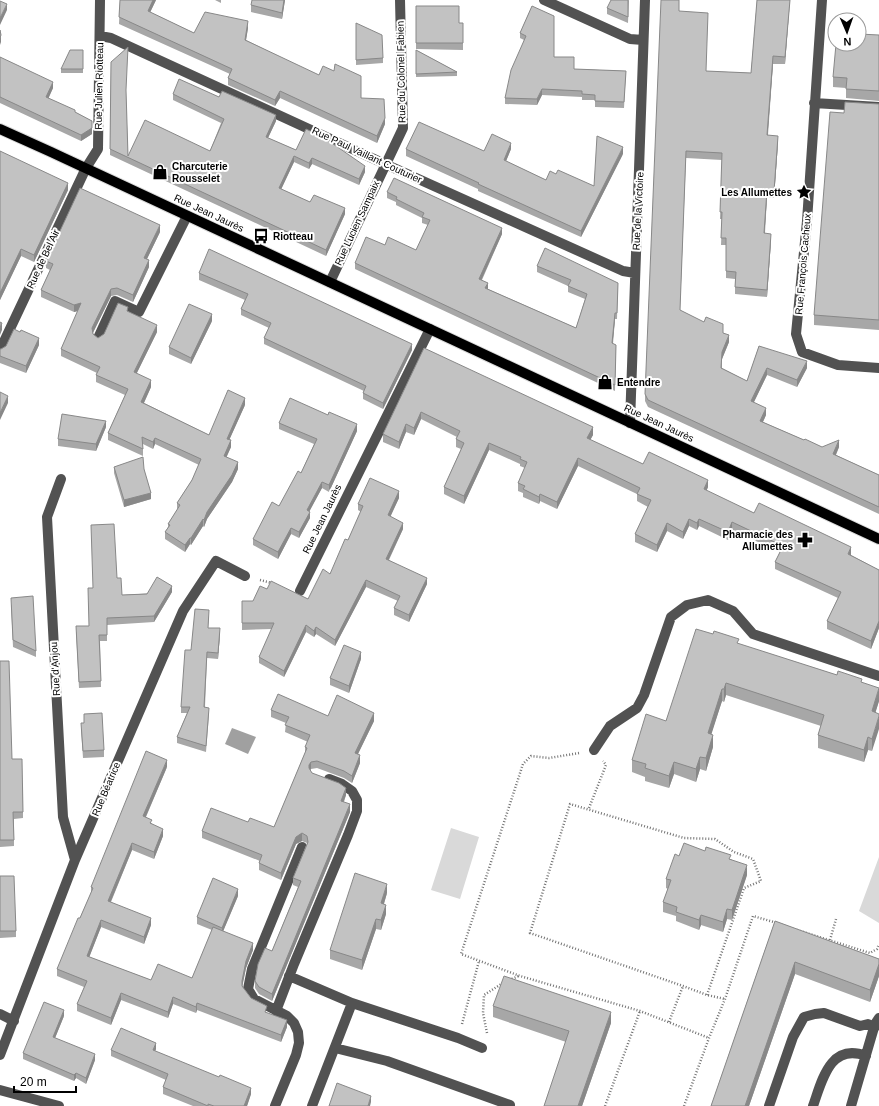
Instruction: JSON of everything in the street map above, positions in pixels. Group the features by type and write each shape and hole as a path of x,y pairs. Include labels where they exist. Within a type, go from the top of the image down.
{"main road":[{"name":"Rue Jean Jaurès","path":"0,129 879,539"}],"street":[{"name":"Rue Julien Riotteau","path":"86,168 98,148 100,0"},
{"name":"Rue du Colonel Fabien","path":"384,164 403,128 400,0"},
{"path":"544,0 630,39 643,40"},
{"name":"Rue de la Victoire","path":"630,423 645,0"},
{"name":"Rue François Cacheux","path":"822,0 807,220 796,334 802,352 838,365 879,368"},
{"name":"Rue Paul Vaillant Couturier","path":"100,36 111,38 384,164 623,271 635,272"},
{"path":"814,103 879,107"},
{"name":"Rue Lucien Sampaix","path":"330,282 384,164"},
{"name":"Rue de Bel Air","path":"0,350 86,168"},
{"path":"98,338 115,301 139,312 187,216"},
{"name":"Rue Jean Jaurès","path":"300,591 430,329"},
{"name":"Rue d'Anjou","path":"61,479 47,517 64,817 75,860"},
{"name":"Rue Béatrice","path":"0,1054 75,860 183,610 216,561 245,576"},
{"path":"594,750 610,726 637,708 644,695 671,617 687,605 708,600 733,611 753,634 879,676"},
{"path":"276,1010 357,811 357,800 352,791 342,784 322,777"},
{"path":"275,1106 292,1068 299,1043 298,1032 294,1023 287,1016 263,1005 254,999 248,989 252,969 302,847"},
{"path":"290,976 352,1003 458,1038 482,1048"},
{"path":"312,1106 352,1003"},
{"path":"769,1106 793,1037 804,1018 815,1014 824,1013 860,1026 877,1022"},
{"path":"0,1014 14,1021"},
{"path":"851,1106 877,1022"},
{"path":"335,1048 387,1061 510,1105"},
{"path":"814,1106 826,1070 835,1058 846,1053 859,1053 866,1056"},
{"path":"0,1090 59,1106"}],"path":[{"path":"245,576 300,591"},
{"path":"589,808 606,765 594,750 549,758 531,756 523,764 462,954 520,976 640,1011 709,1038"},
{"path":"707,996 744,888 761,881 753,859 734,852 715,839 684,838 589,808 570,804 530,933 683,986 707,996 725,999"},
{"path":"684,1106 725,999 753,916 781,925"},
{"path":"830,940 836,919"},
{"path":"795,929 870,953 877,949 879,944"},
{"path":"458,1038 479,960"},
{"path":"482,1048 487,1033 483,1013 484,995 498,985 520,976"},
{"path":"669,1022 683,986"},
{"path":"606,1106 640,1011"}],"shaded area":[{"path":"232,728 256,737 248,754 225,744"},
{"path":"451,828 479,837 460,899 431,890"},
{"path":"879,857 879,923 859,911"}],"building":[{"path":"120,0 153,0 148,11 194,33 205,12 248,21 245,40 319,75 323,66 334,71 335,64 361,76 361,98 384,99 385,118 377,136 280,91 275,100 228,78 232,69 119,17"},
{"path":"252,0 284,0 282,13 251,5"},
{"path":"611,0 628,0 628,17 607,8"},
{"path":"661,0 679,0 679,11 708,13 706,71 751,73 757,0 790,0 785,57 773,56 767,135 778,136 774,191 767,190 764,233 771,234 767,290 735,287 736,272 726,271 726,238 721,238 722,212 720,212 722,153 686,151 680,310 704,322 706,317 723,324 723,333 729,335 722,352 721,368 747,381 759,346 807,361 797,380 767,368 751,401 766,408 760,421 822,447 839,440 833,454 879,475 879,507 648,400 645,394"},
{"path":"0,1 7,4 0,18"},
{"path":"416,6 459,6 459,23 463,23 463,43 416,43"},
{"path":"532,6 554,16 554,57 574,57 574,69 626,71 624,102 595,101 595,95 582,94 582,91 542,89 537,99 505,98 511,70 526,36 520,33"},
{"path":"356,23 382,35 383,58 356,60"},
{"path":"867,34 879,35 879,91 846,89 847,78 833,77 835,52 867,52"},
{"path":"128,47 126,90 128,156 145,120 210,151 224,119 173,94 179,79 219,97 222,91 276,115 266,137 296,150 306,129 323,137 365,166 359,179 312,158 309,163 294,156 279,188 310,202 314,195 345,208 326,250 110,149 111,62"},
{"path":"70,50 83,50 83,69 61,69"},
{"path":"416,50 457,72 416,74"},
{"path":"0,57 53,82 46,97 75,110 75,112 92,121 92,128 81,135 0,97"},
{"path":"845,102 879,104 879,320 814,315 830,112 844,113"},
{"path":"419,122 484,151 492,134 511,143 504,160 546,180 550,171 556,174 558,170 594,186 597,136 623,147 581,231 406,149"},
{"path":"0,151 68,183 34,255 21,249 0,293"},
{"path":"394,178 502,228 479,279 488,283 485,288 576,328 587,294 568,286 571,280 537,266 545,248 618,283 617,313 615,313 612,343 616,345 615,385 355,263 366,237 385,245 388,237 416,250 430,220 422,217 424,213 396,199 397,197 387,192"},
{"path":"80,188 160,225 144,258 149,260 133,295 117,288 111,289 92,328 93,334 98,338 104,334 118,303 128,307 127,311 157,325 134,372 151,380 141,402 209,435 228,390 245,398 227,439 231,440 224,456 238,462 232,475 207,512 204,520 203,519 185,545 165,532 170,525 168,524 180,505 177,503 192,480 201,459 155,438 153,442 142,437 143,449 108,433 128,389 96,375 100,367 61,349 81,303 74,305 41,290 53,264 46,261"},
{"path":"209,249 412,344 383,403 363,393 366,386 264,338 271,323 241,309 248,294 199,273"},
{"path":"189,304 212,314 191,358 169,347"},
{"path":"14,329 20,332 21,330 39,338 26,366 0,356 0,349 6,346"},
{"path":"424,348 593,427 587,438 643,464 649,452 708,480 704,489 754,513 759,503 851,547 848,554 879,570 879,621 871,641 827,621 841,592 775,562 783,546 732,522 728,532 699,519 697,523 689,519 683,532 667,523 657,545 635,534 651,500 637,494 640,488 578,458 557,502 540,494 539,497 523,489 525,486 518,483 527,462 520,459 521,457 489,443 464,496 444,487 464,443 456,439 460,431 421,412 414,428 406,424 399,442 383,434"},
{"path":"0,392 8,396 0,413"},
{"path":"290,398 328,415 329,412 357,424 329,485 322,482 307,510 310,512 299,532 291,528 278,552 253,539 272,502 279,506 298,471 301,473 317,439 279,423"},
{"path":"62,414 106,421 96,444 58,439"},
{"path":"143,457 144,469 151,493 124,500 114,467"},
{"path":"370,478 399,491 388,515 403,523 386,559 427,578 409,615 394,608 400,596 366,580 335,640 316,627 314,631 306,625 284,671 259,657 274,623 242,623 242,601 253,601 260,586 267,589 271,581 308,599 323,569 330,574 345,539 348,540 363,506 358,504"},
{"path":"114,524 117,578 121,578 122,595 147,594 157,577 172,586 154,616 107,618 107,635 99,635 101,681 79,682 76,626 89,626 88,588 93,588 91,525"},
{"path":"33,596 36,651 13,640 11,598"},
{"path":"195,609 209,610 208,628 220,628 218,653 207,652 204,707 209,708 206,746 177,737 190,707 181,707 185,650 191,650"},
{"path":"696,629 713,634 714,631 739,639 737,643 837,675 838,671 862,679 861,682 879,688 872,711 879,714 879,716 872,739 868,737 864,750 818,735 824,715 726,683 724,689 722,689 708,733 713,735 706,758 700,757 696,769 674,762 669,776 645,768 646,764 632,760 646,714 666,721"},
{"path":"344,645 361,652 349,686 330,678"},
{"path":"0,661 9,661 12,759 22,759 23,812 13,812 14,840 0,840"},
{"path":"278,694 328,716 337,695 374,713 355,753 360,755 352,776 344,771 317,761 311,762 309,765 312,773 339,783 346,788 341,801 350,804 272,994 259,987 255,981 258,964 265,948 272,951 301,881 293,878 308,842 307,836 302,833 296,837 281,873 259,863 262,855 202,831 211,808 248,822 250,818 274,827 307,748 305,747 310,735 285,725 289,717 271,710"},
{"path":"102,713 104,750 83,751 81,723 84,723 84,714"},
{"path":"146,751 167,760 143,816 152,820 150,823 163,829 154,852 132,843 108,901 151,918 144,937 101,920 87,956 151,980 158,964 192,978 213,927 253,943 246,961 242,986 251,998 267,1006 265,1012 287,1020 281,1035 197,1003 196,1007 173,997 168,1012 121,993 111,1018 77,1004 87,981 57,969 78,918 80,918 93,888 91,887"},
{"path":"684,843 705,851 706,847 731,855 729,859 747,865 732,910 727,909 723,922 701,915 699,920 676,912 677,907 663,902 671,880 666,879 675,854 679,856"},
{"path":"355,873 387,884 381,903 386,905 381,920 376,919 362,960 330,950"},
{"path":"0,876 14,876 16,931 0,931"},
{"path":"213,878 238,889 222,928 197,917"},
{"path":"775,921 879,959 879,964 870,990 795,962 745,1106 711,1106"},
{"path":"504,976 611,1012 578,1106 544,1106 569,1031 493,1006"},
{"path":"44,1002 64,1010 53,1037 95,1054 86,1078 76,1073 74,1075 23,1053"},
{"path":"121,1028 156,1043 153,1050 219,1077 220,1075 251,1088 244,1106 214,1106 208,1104 208,1106 163,1087 168,1074 111,1050"},
{"path":"337,1083 371,1096 368,1106 329,1106"}],"place":[{"name":"Charcuterie Rousselet","path":"160,172"},
{"name":"Les Allumettes","path":"804,192"},
{"name":"Riotteau","path":"261,236"},
{"name":"Entendre","path":"605,382"},
{"name":"Pharmacie des Allumettes","path":"805,540"}]}
